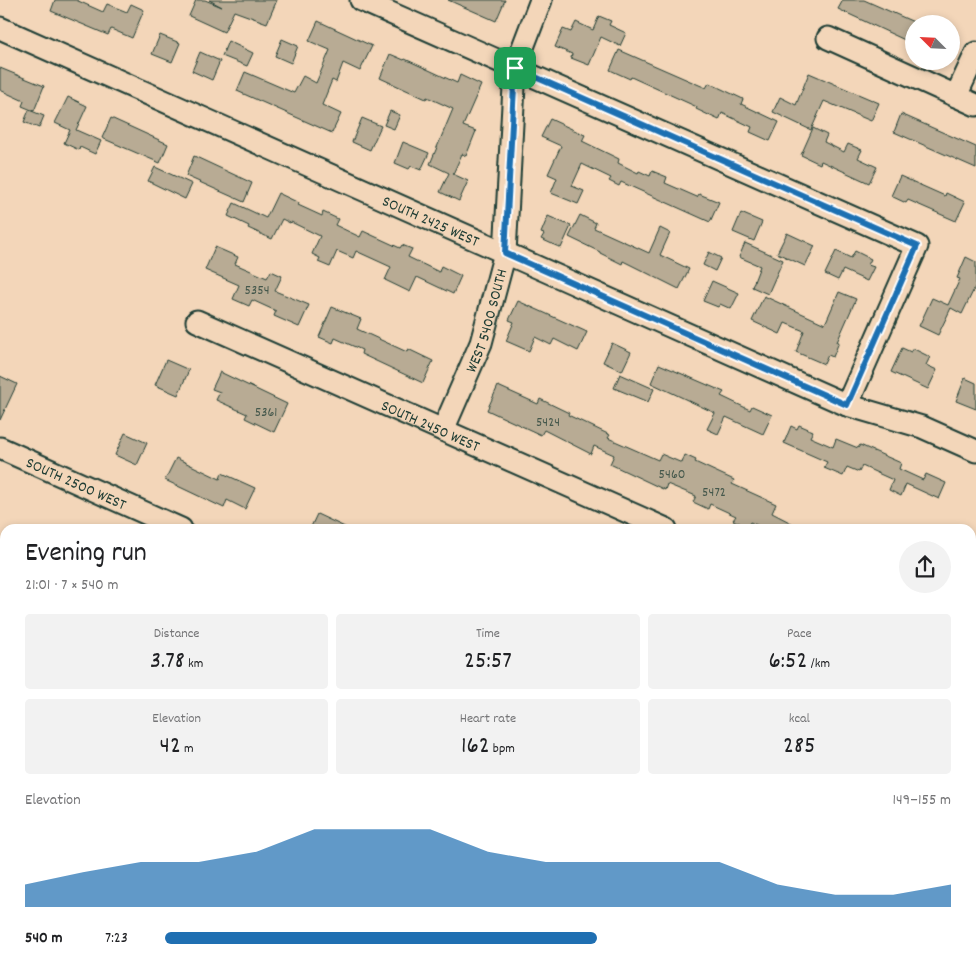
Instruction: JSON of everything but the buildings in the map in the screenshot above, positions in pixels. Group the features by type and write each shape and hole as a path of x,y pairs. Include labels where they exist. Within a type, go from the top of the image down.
{"street":[{"path":"361,0 917,246 847,405"},
{"name":"WEST 5400 SOUTH","path":"443,430 481,343 505,253 515,68 541,0"},
{"name":"SOUTH 2425 WEST","path":"0,28 847,405 922,427 976,451"},
{"path":"828,38 976,105"},
{"path":"956,96 976,53"},
{"name":"SOUTH 2450 WEST","path":"197,321 655,524"},
{"name":"SOUTH 2500 WEST","path":"0,448 170,524"}],"route":[{"path":"515,68 917,246 847,405 505,253 515,68"}]}
